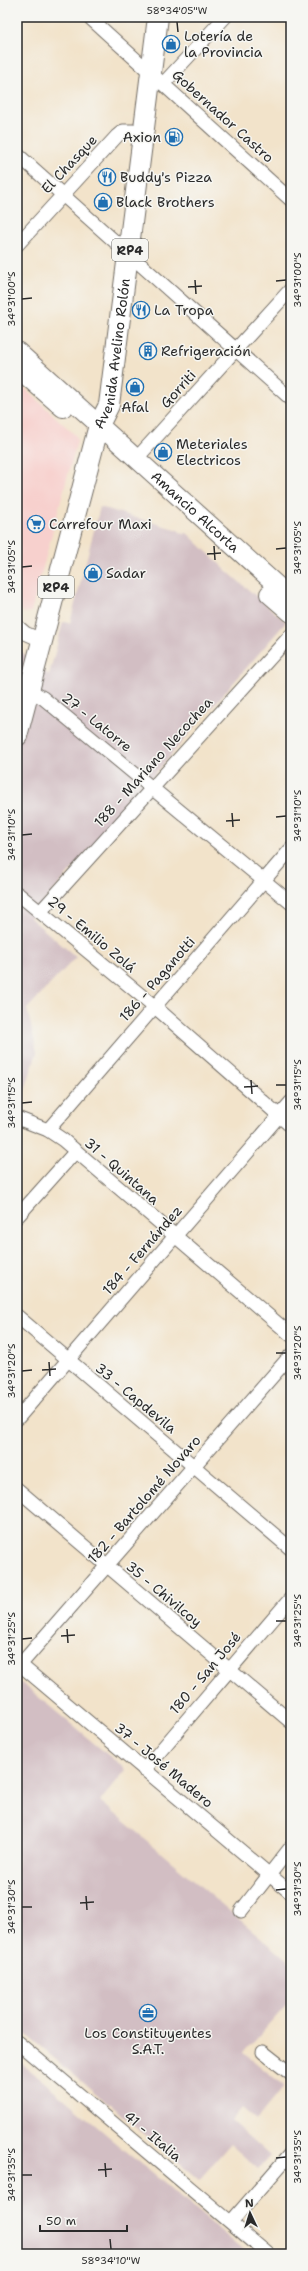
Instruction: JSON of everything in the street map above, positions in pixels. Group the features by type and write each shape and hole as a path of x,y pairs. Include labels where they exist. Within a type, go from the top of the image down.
{"main road":[{"name":"Avenida Avelino Rolón","path":"98,431 109,405 133,131 152,73 147,17"},
{"name":"Avenida Avelino Rolón","path":"123,249 152,73 158,17"},
{"path":"17,351 98,431 291,613"},
{"path":"17,368 98,431"},
{"name":"Amancio Alcorta","path":"98,431 137,458 291,598"},
{"name":"RP4","path":"17,736 98,431"}],"street":[{"name":"Gobernador Castro","path":"89,17 291,200"},
{"path":"152,73 224,17"},
{"name":"El Chasque","path":"17,245 117,136 123,132 133,131"},
{"path":"17,154 291,399"},
{"name":"Gorriti","path":"137,458 291,289"},
{"path":"17,626 25,633 42,640"},
{"name":"188 - Mariano Necochea","path":"40,912 151,787 291,635"},
{"name":"27 - Latorre","path":"29,690 43,698 291,903"},
{"name":"186 - Paganotti","path":"48,1130 291,849"},
{"name":"29 - Emilio Zolá","path":"17,893 154,1006 291,1126"},
{"name":"184 - Fernández","path":"17,1419 66,1360 291,1102"},
{"name":"31 - Quintana","path":"17,1118 48,1130 76,1151 174,1237 291,1335"},
{"path":"17,1217 76,1151"},
{"name":"33 - Capdevila","path":"17,1316 66,1360 291,1549"},
{"name":"182 - Bartolomé Novaro","path":"19,1663 106,1567 291,1355"},
{"name":"35 - Chivilcoy","path":"17,1489 106,1567 230,1669 291,1722"},
{"name":"180 - San José","path":"144,1770 291,1598"},
{"name":"37 - José Madero","path":"19,1663 291,1893"},
{"path":"241,1911 269,1873 291,1847"},
{"name":"41 - Italia","path":"17,2042 268,2254"},
{"path":"263,2052 291,2074"},
{"path":"231,2222 291,2153"}],"shaded area":[{"name":"Carrefour Maxi","path":"17,381 76,436 77,441 31,612 24,613 17,607"},
{"path":"100,507 178,530 184,535 186,532 229,573 286,622 30,918 76,957 27,1009 37,1052 17,1115 17,648 49,675 63,622 70,623"},
{"name":"Los Constituyentes S.A.T.","path":"17,1679 126,1770 100,1801 291,1963 291,2000 244,2053 284,2086 256,2120 242,2108 231,2121 270,2156 258,2169 230,2144 199,2180 17,2027"},
{"path":"17,2059 248,2254 17,2254"}],"place":[{"name":"Lotería de la Provincia","path":"171,44"},
{"name":"Axion","path":"174,137"},
{"name":"Buddy's Pizza","path":"107,177"},
{"name":"Black Brothers","path":"103,202"},
{"name":"La Tropa","path":"141,310"},
{"name":"Refrigeración","path":"148,351"},
{"name":"Afal","path":"135,387"},
{"name":"Meteriales Electricos","path":"163,452"},
{"name":"Carrefour Maxi","path":"36,524"},
{"name":"Sadar","path":"93,573"},
{"name":"Los Constituyentes S.A.T.","path":"148,2013"}]}
